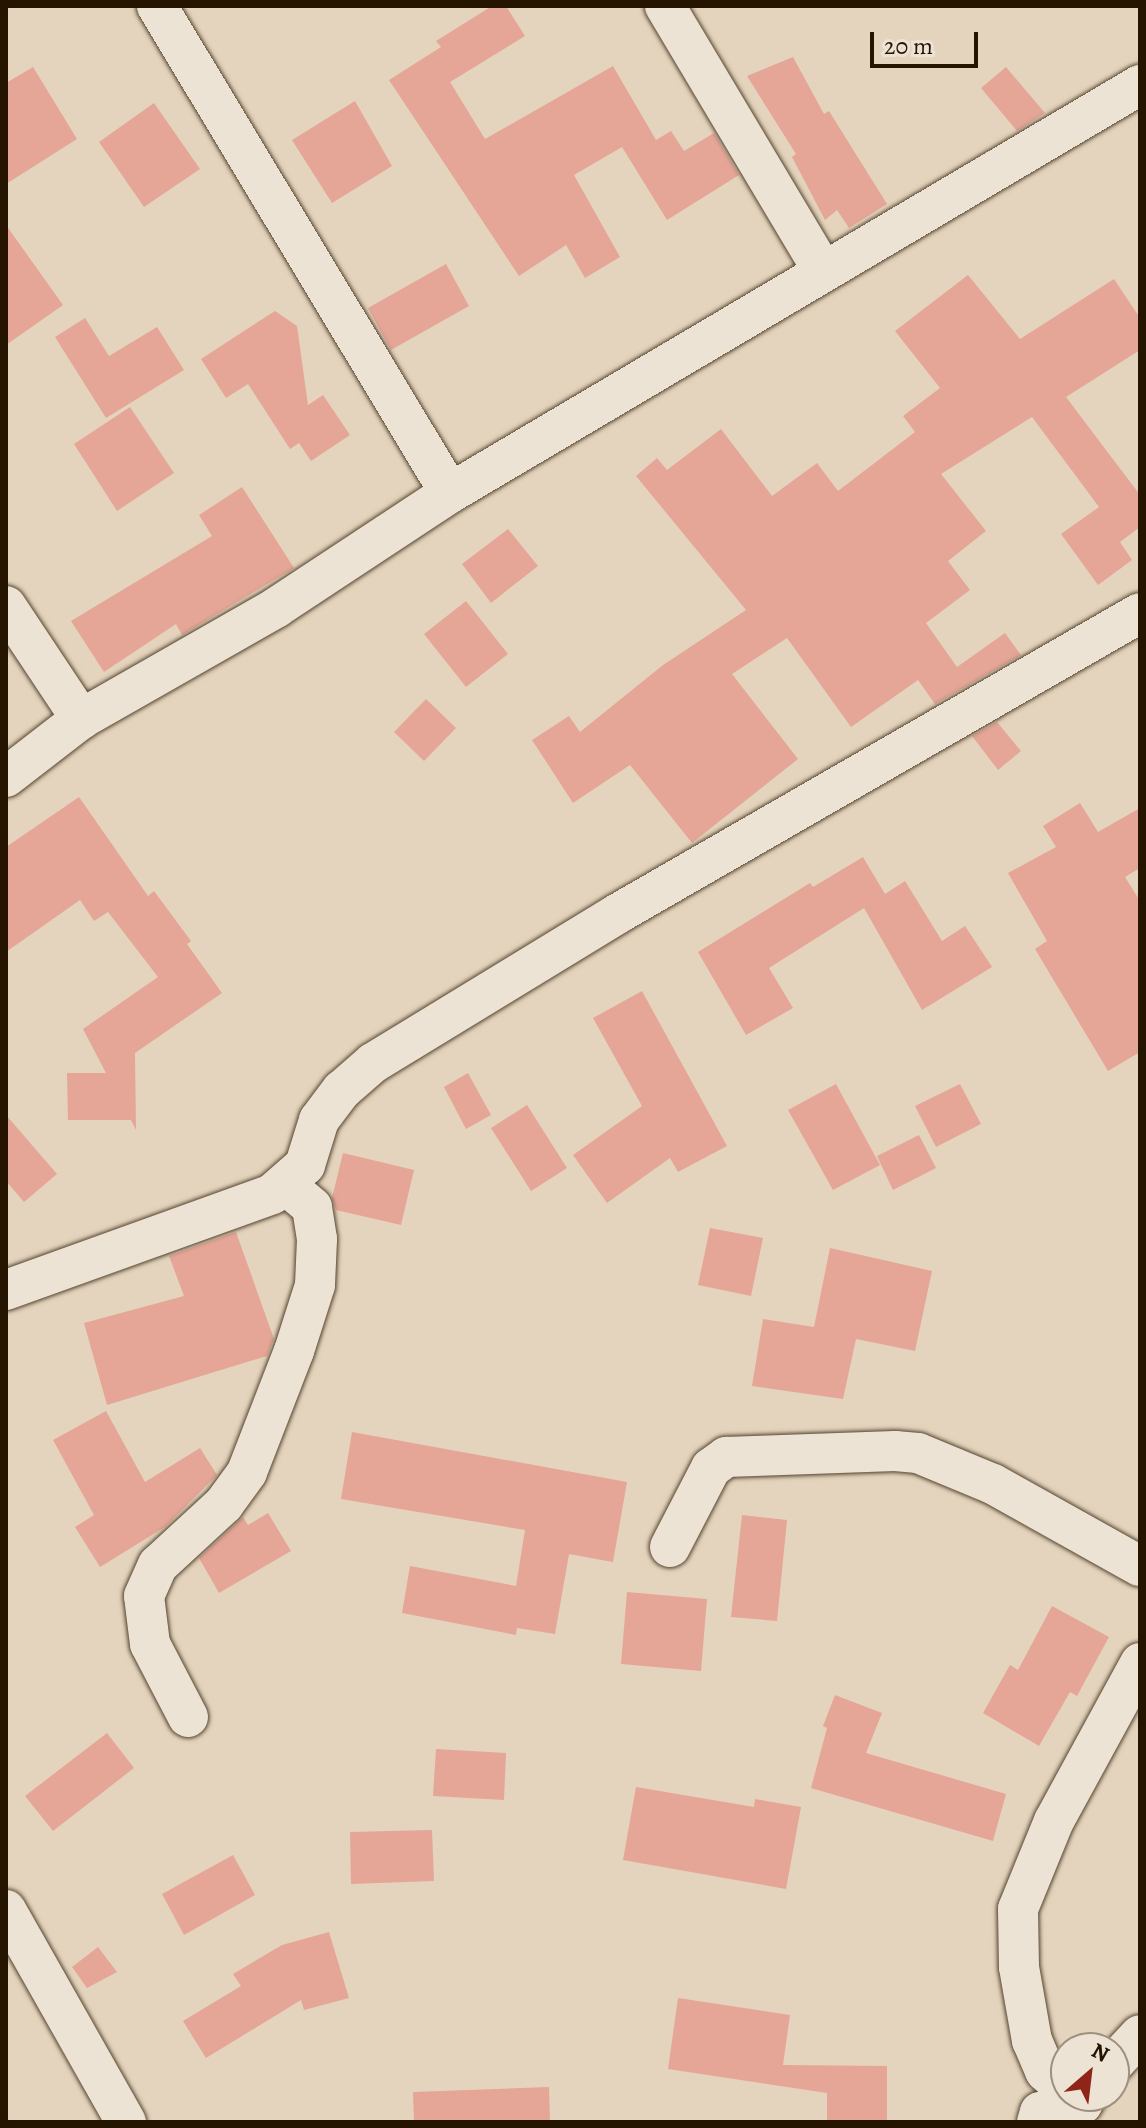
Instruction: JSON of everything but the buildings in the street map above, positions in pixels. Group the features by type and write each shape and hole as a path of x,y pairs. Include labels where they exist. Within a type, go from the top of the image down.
{"street":[{"path":"157,6 450,493"},
{"path":"665,6 823,271"},
{"path":"6,777 81,719 277,607 450,493 1140,85"},
{"path":"6,606 81,719"},
{"path":"6,1290 286,1185 305,1165 319,1120 342,1090 373,1063 617,914 1140,613"},
{"path":"188,1717 150,1644 144,1596 158,1565 224,1504 247,1472 294,1351 315,1285 317,1239 312,1207 286,1185"},
{"path":"670,1547 711,1468 726,1457 895,1451 918,1453 993,1484 1140,1566"},
{"path":"1050,2075 1045,2071 1032,2041 1019,1967 1018,1909 1054,1821 1140,1663"},
{"path":"6,1910 126,2122"},
{"path":"1037,2122 1040,2112 1050,2108"}]}
